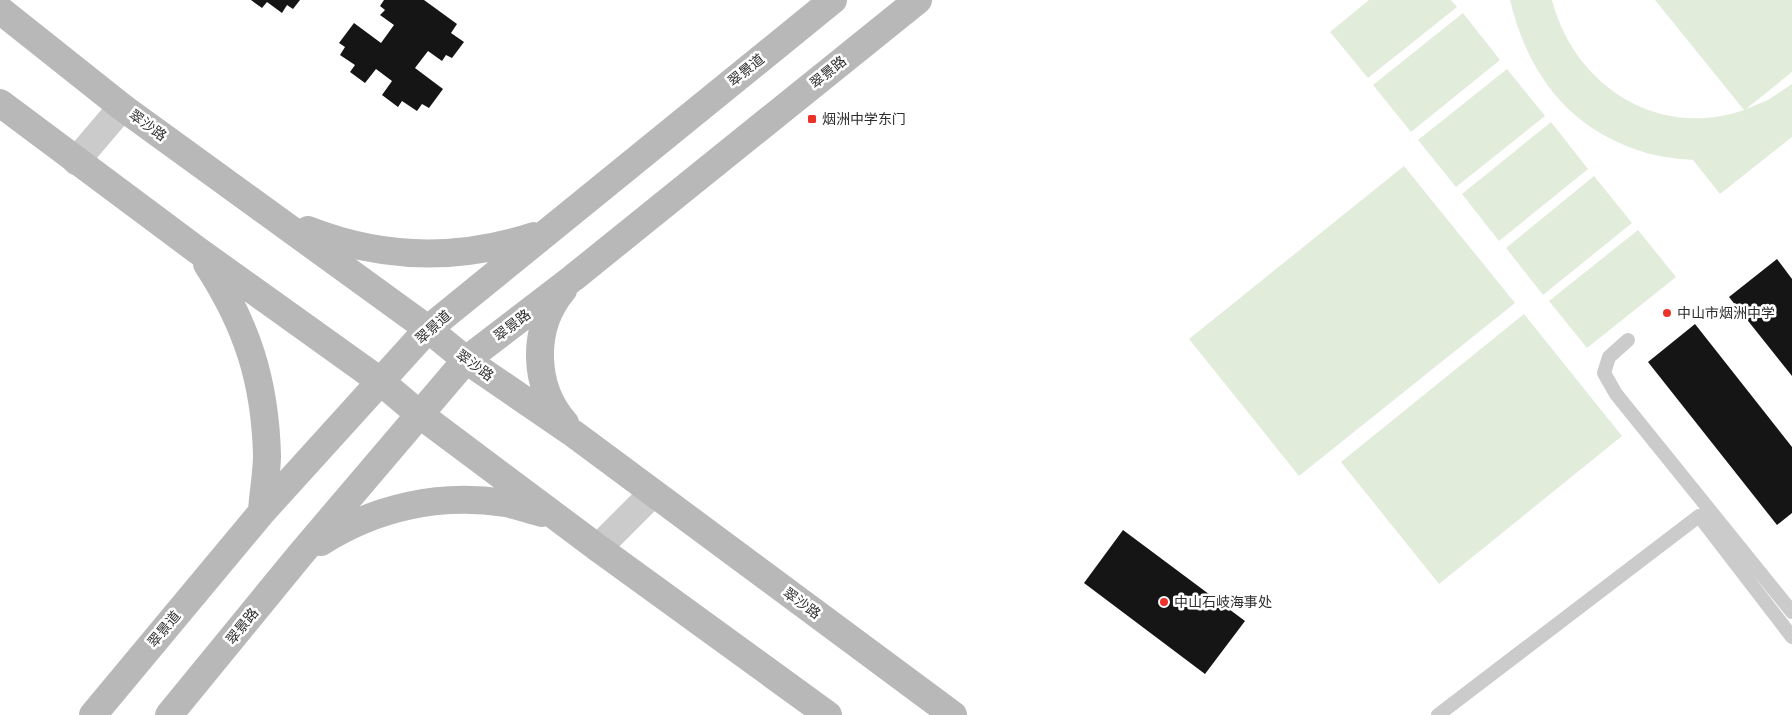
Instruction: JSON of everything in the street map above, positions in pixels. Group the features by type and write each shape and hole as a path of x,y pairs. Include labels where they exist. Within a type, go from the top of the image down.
{"main road":[{"name":"翠景道","path":"93,715 262,512 428,329 834,0"},
{"name":"翠景路","path":"169,715 300,555 466,360 573,278 918,0"},
{"name":"翠沙路","path":"0,10 122,107 428,329 466,360 574,434 953,715"},
{"path":"0,103 197,250 380,381 419,414 598,548 828,715"},
{"path":"258,206 296,226 336,242 379,251 422,255 482,250 507,245 547,231"},
{"path":"197,250 228,297 250,347 264,401 267,456 262,512"},
{"path":"573,278 557,297 546,319 540,343 540,368 546,393 554,408 574,434"},
{"path":"300,555 346,526 397,507 442,500 506,503 558,518"}],"street":[{"path":"76,161 122,107"},
{"path":"598,548 653,494"}],"lane":[{"path":"1628,340 1609,357 1604,373 1616,394 1792,612"},
{"path":"1438,715 1699,516 1792,637"}],"green space":[{"path":"1369,0 1451,0 1457,7 1368,78 1330,32"},
{"path":"1510,0 1552,0 1563,30 1579,57 1599,80 1624,98 1651,111 1680,117 1712,117 1744,110 1655,0 1792,0 1792,72 1746,109 1768,100 1792,84 1792,137 1720,194 1693,160 1659,156 1630,147 1603,135 1580,119 1560,101 1544,80 1530,55 1518,29"},
{"path":"1463,13 1500,60 1411,132 1373,85"},
{"path":"1507,69 1545,116 1456,187 1418,140"},
{"path":"1551,122 1588,169 1499,241 1462,194"},
{"path":"1404,166 1515,303 1299,476 1189,339"},
{"path":"1594,176 1632,223 1543,295 1506,248"},
{"path":"1638,230 1676,277 1587,348 1549,301"},
{"path":"1524,314 1622,436 1439,584 1341,462"}],"building":[{"path":"251,0 300,0 293,9 287,5 282,13 267,2 262,8"},
{"path":"384,0 424,0 457,24 451,33 464,42 452,58 446,55 442,61 428,51 415,68 443,89 429,108 422,104 417,111 402,101 398,107 382,95 392,81 376,69 365,83 350,72 355,65 340,55 345,47 339,43 354,23 381,43 394,25 380,15 385,10 380,6"},
{"path":"1777,259 1792,279 1792,376 1729,297"},
{"path":"1695,324 1792,447 1792,513 1777,525 1648,362"},
{"name":"中山石岐海事处","path":"1123,530 1245,621 1205,674 1084,583"}],"place":[{"name":"烟洲中学东门","path":"812,119"},
{"name":"中山市烟洲中学","path":"1667,313"},
{"name":"中山石岐海事处","path":"1164,602"}]}
